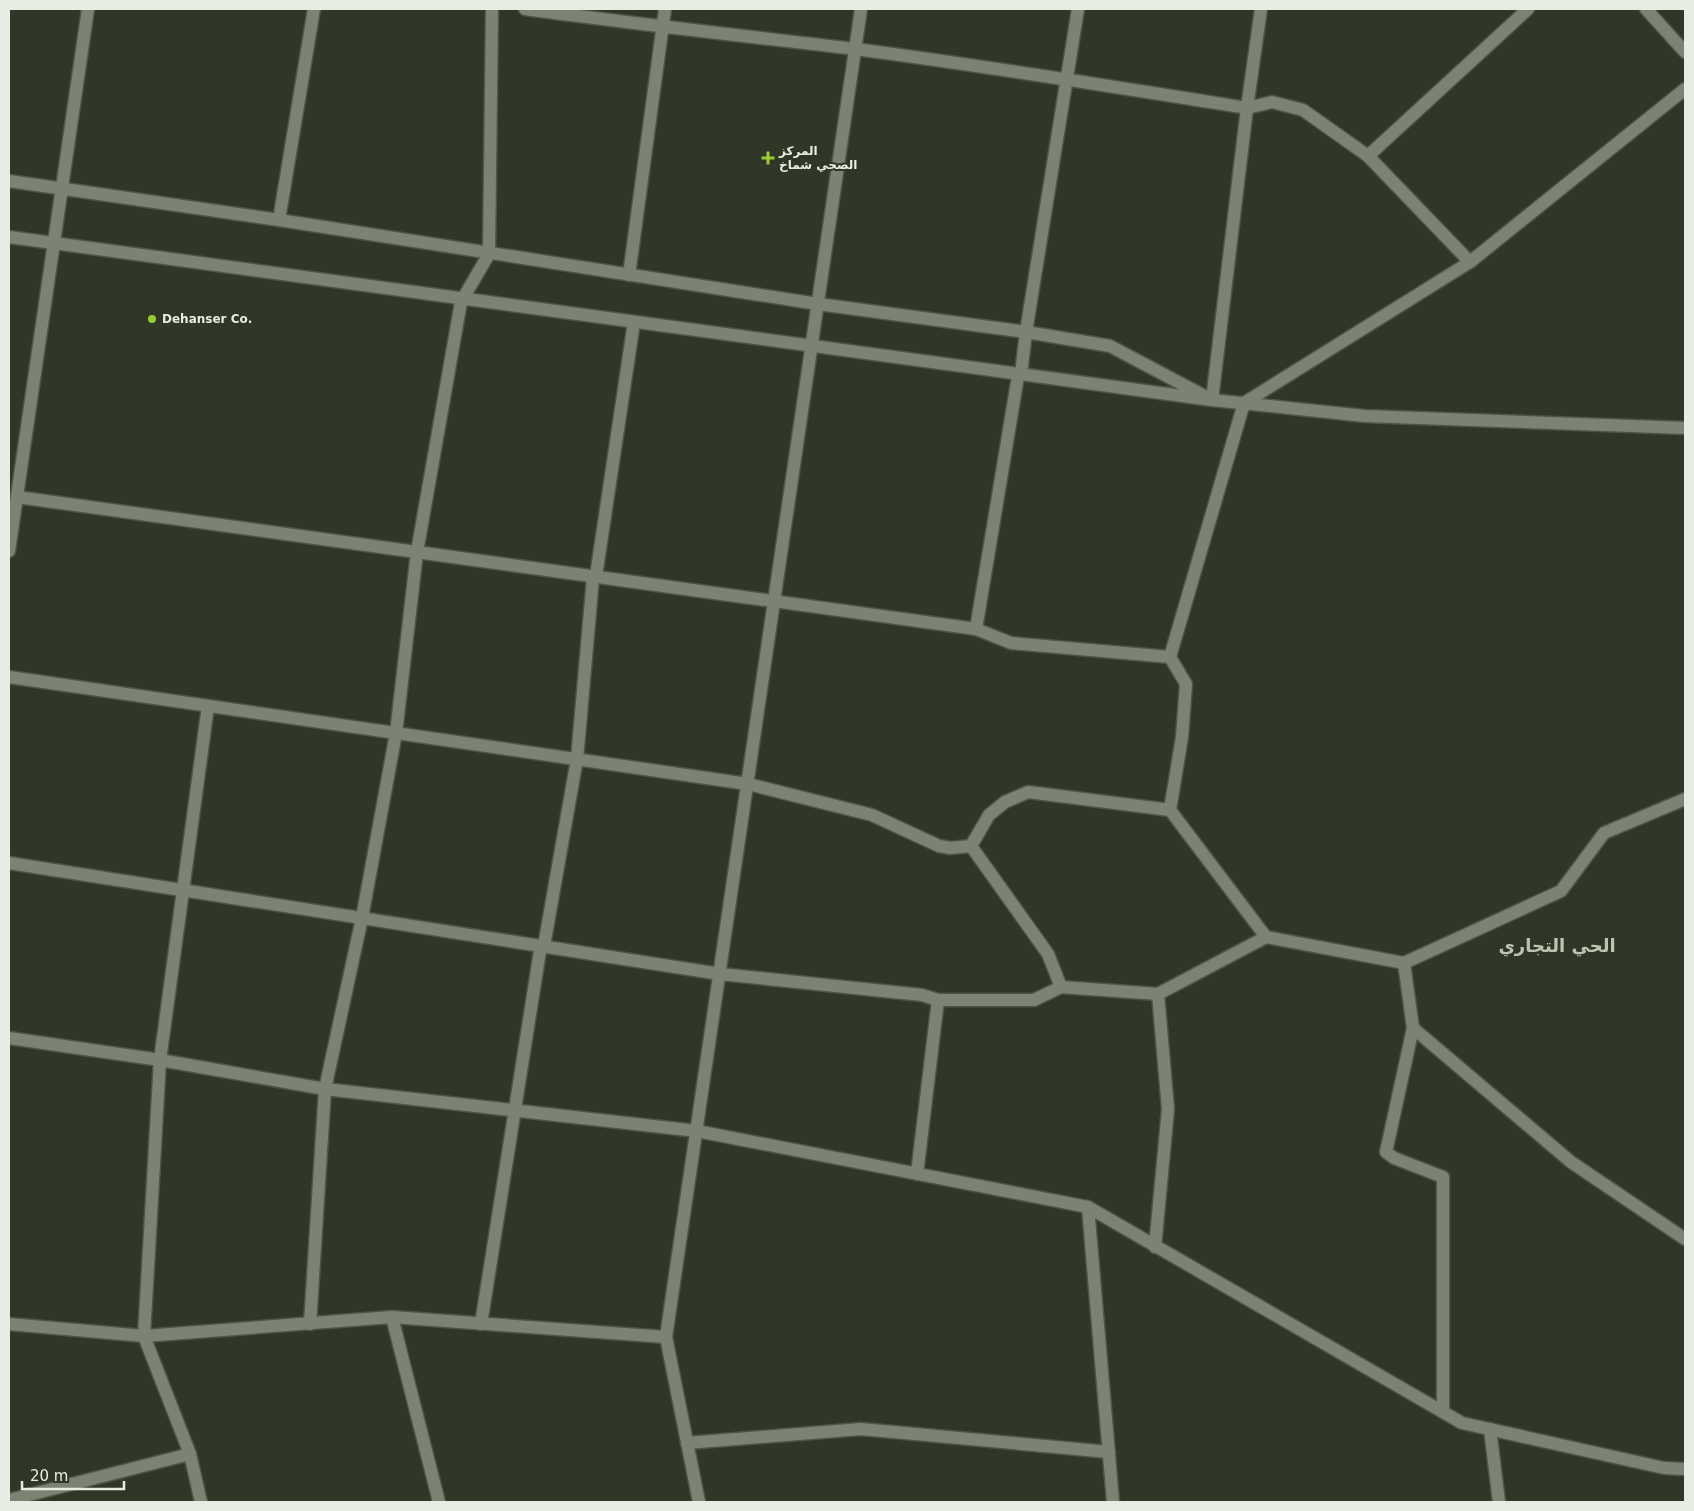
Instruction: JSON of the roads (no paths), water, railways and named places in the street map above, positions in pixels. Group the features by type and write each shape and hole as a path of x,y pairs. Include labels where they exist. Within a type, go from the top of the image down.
{"street":[{"path":"9,551 88,9"},
{"path":"279,220 314,9"},
{"path":"310,1324 325,1090 362,918 396,733 417,552 461,302 489,254 492,9"},
{"path":"526,9 855,49 1066,78 1247,108 1272,102 1303,110 1368,156 1470,262"},
{"path":"628,275 665,9"},
{"path":"699,1502 666,1337 861,9"},
{"path":"976,629 1018,376 1021,374 1026,332 1078,9"},
{"path":"1212,400 1247,108 1261,9"},
{"path":"1368,156 1528,9"},
{"path":"1646,9 1685,52"},
{"path":"1170,810 1182,738 1186,684 1170,657 1244,403 1470,262 1685,89"},
{"path":"9,181 279,220 818,304 1026,332 1110,346 1212,400"},
{"path":"9,237 1212,400 1364,416 1685,428"},
{"path":"481,1324 540,951 544,946 577,759 593,578 596,576 634,322"},
{"path":"16,497 976,629 1011,643 1170,657"},
{"path":"9,677 748,784 872,816 939,846 950,848 971,846"},
{"path":"201,1502 190,1454 144,1336 160,1060 208,706"},
{"path":"971,846 989,815 1005,802 1028,792 1170,810 1266,937"},
{"path":"9,863 720,974 922,995 938,1000 1034,1000 1061,987 1158,994 1266,937 1404,963 1561,891 1604,833 1685,799"},
{"path":"971,846 1048,954 1061,987"},
{"path":"1404,963 1413,1028 1386,1152 1394,1158 1443,1177 1443,1412"},
{"path":"1155,1247 1168,1109 1158,994"},
{"path":"917,1174 938,1000"},
{"path":"1413,1028 1571,1162 1685,1239"},
{"path":"9,1038 160,1060 325,1090 697,1131 1088,1207 1462,1423 1664,1468 1685,1469"},
{"path":"1088,1207 1113,1502"},
{"path":"9,1324 144,1336 392,1317 666,1337"},
{"path":"392,1317 439,1502"},
{"path":"687,1444 862,1429 1108,1452"},
{"path":"1490,1429 1499,1502"},
{"path":"9,1500 190,1454"}],"place":[{"name":"المركز الصحي شماخ","path":"768,158"},
{"name":"Dehanser Co.","path":"152,319"}],"district":[{"name":"الحي التجاري","path":"1557,946"}]}
